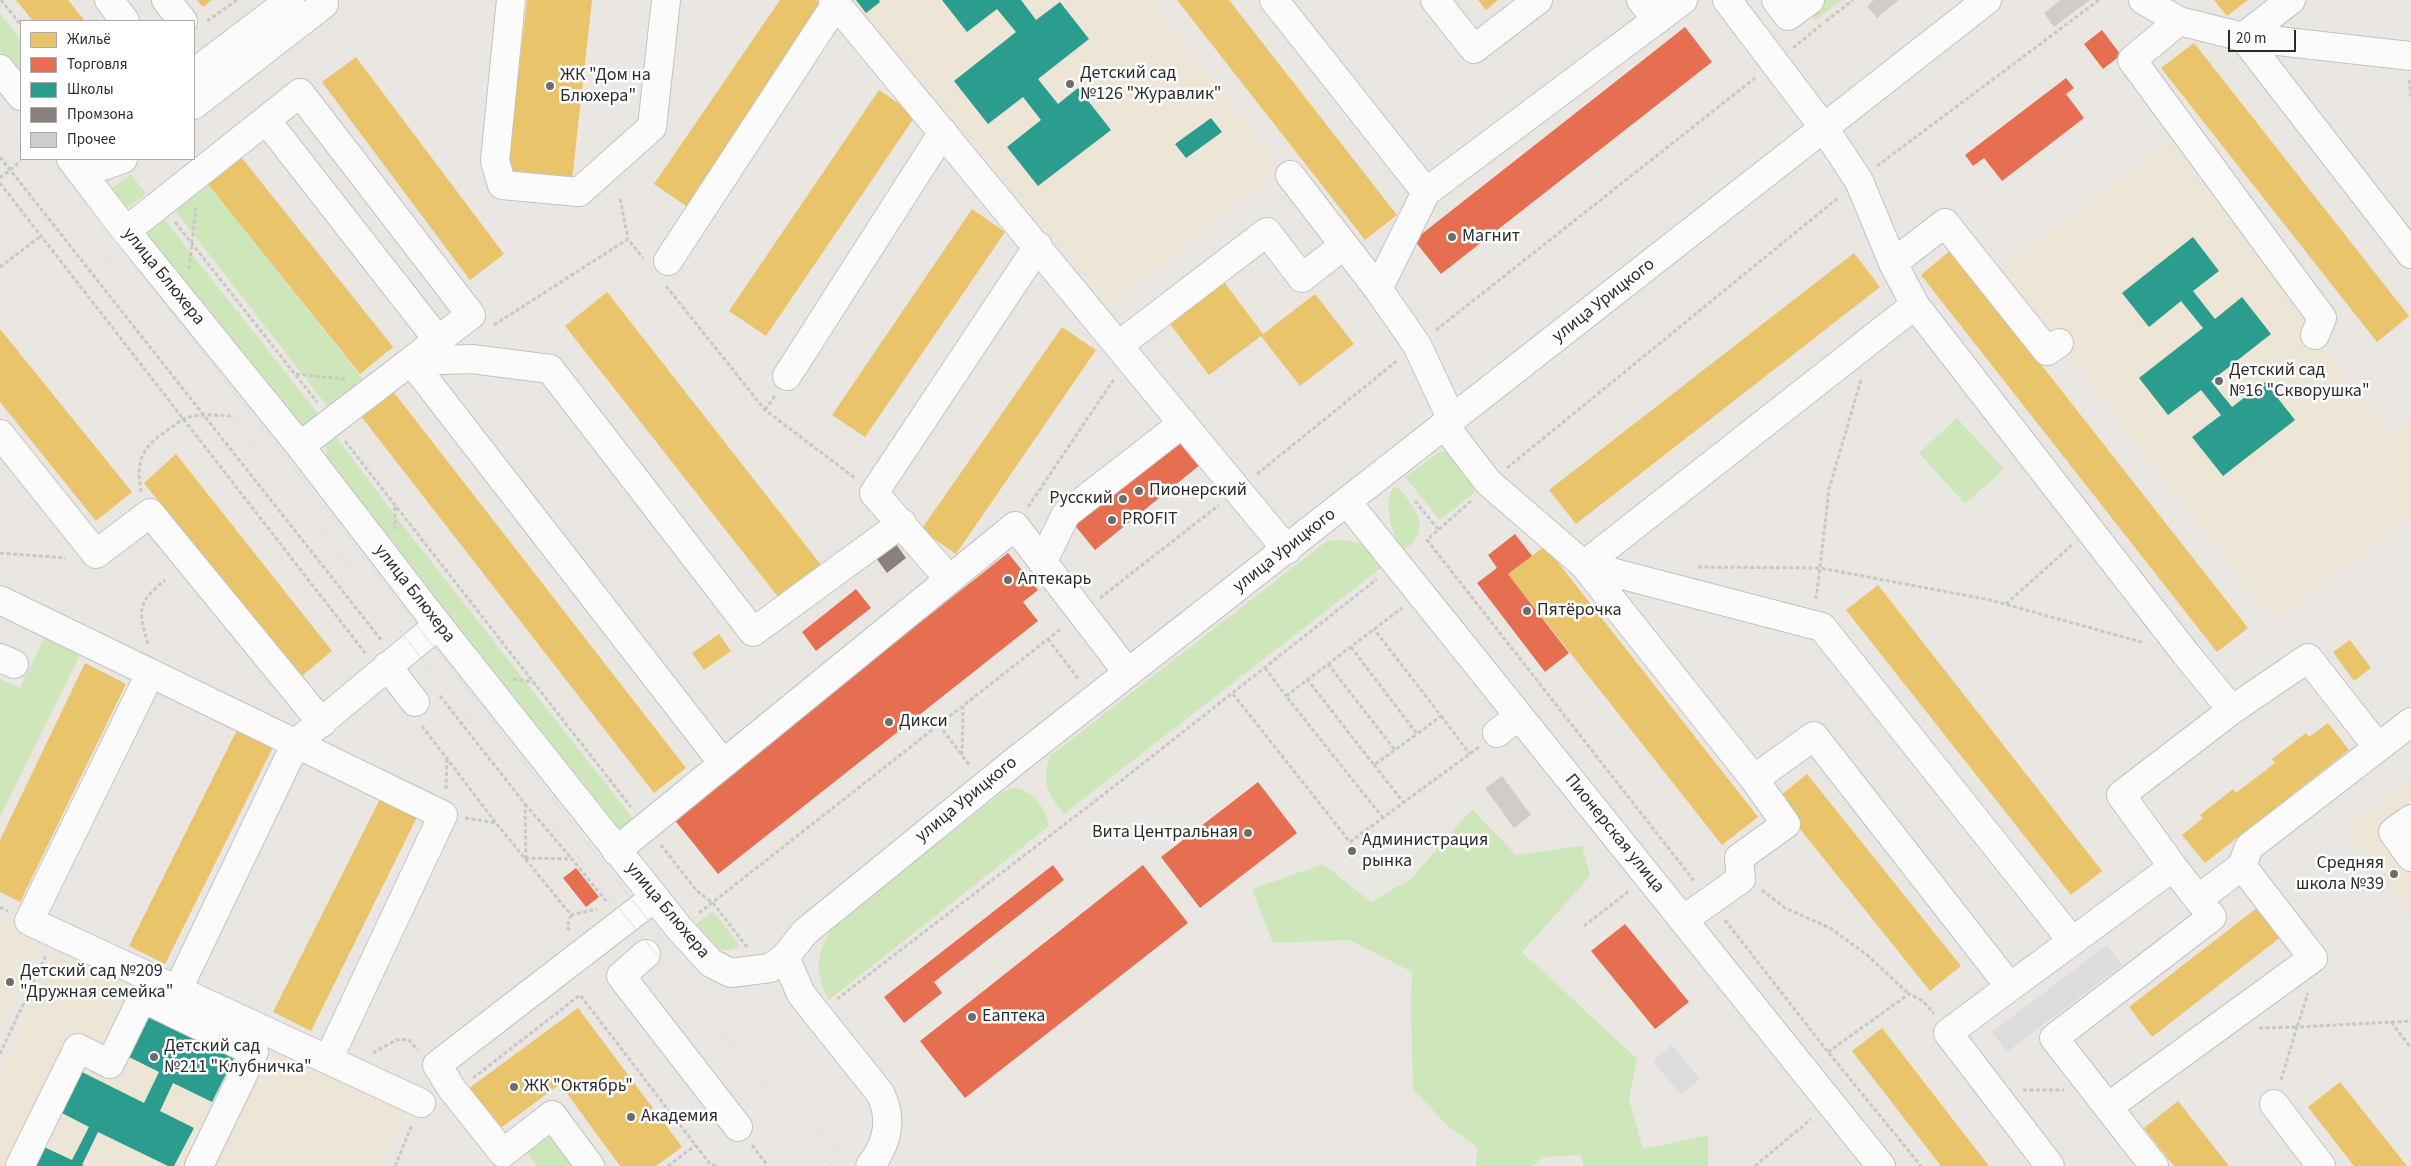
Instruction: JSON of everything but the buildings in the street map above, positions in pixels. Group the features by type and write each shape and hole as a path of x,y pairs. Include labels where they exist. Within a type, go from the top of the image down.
{"street":[{"path":"109,0 124,20"},
{"path":"166,0 189,20"},
{"path":"195,73 290,0"},
{"path":"511,0 495,161 502,185 579,192 652,127 666,0"},
{"path":"1274,0 1426,192"},
{"path":"1435,0 1474,49 1538,0"},
{"path":"1378,290 1426,192 1649,10 1683,0"},
{"path":"1776,0 1788,16 1810,0"},
{"path":"2143,0 2179,21 2242,37 2411,56"},
{"path":"2242,37 2291,0"},
{"path":"195,104 325,1"},
{"name":"улица Урицкого","path":"785,957 805,932 1014,762 1287,550 1984,1"},
{"path":"659,268 835,2 1287,550"},
{"path":"1742,5 1774,62 1824,128 1859,181 1893,263 1915,306 2232,710"},
{"path":"2179,21 2132,60 2322,318 2315,335"},
{"path":"2242,37 2411,254"},
{"path":"0,70 20,95"},
{"path":"126,231 300,93 471,315 300,446"},
{"path":"266,120 438,340"},
{"path":"787,376 943,132"},
{"path":"82,163 113,160"},
{"name":"улица Блюхера","path":"82,163 126,231 300,446 438,626 616,851 711,963 730,973 770,968 785,957"},
{"path":"1290,175 1378,290 1417,345 1448,423 1488,482 1584,564 1754,779 1786,824 1739,858 1741,879 1684,920"},
{"path":"1893,263 1945,224 2047,351 2060,343"},
{"path":"1124,351 1267,232 1302,278 1344,245"},
{"path":"949,579 874,493 1038,246"},
{"path":"1584,564 1915,306"},
{"path":"411,361 472,358 550,369 753,632 902,523"},
{"path":"411,361 722,762"},
{"path":"1043,562 1066,514 1183,423"},
{"path":"0,434 96,554 150,513 322,723"},
{"name":"Пионерская улица","path":"1347,502 1881,1166"},
{"path":"616,851 722,762 1015,526 1128,673"},
{"path":"1584,564 1822,627 2072,941"},
{"path":"5,611 150,674 443,815 333,1062"},
{"path":"177,991 296,744 438,626"},
{"path":"2154,1166 2054,1038 2212,918 2121,795 2232,710 2308,658 2377,746"},
{"path":"388,666 424,706"},
{"path":"150,674 29,921 421,1104"},
{"path":"1496,733 1519,716"},
{"path":"2198,899 2242,866 2248,847 2377,746 2411,722"},
{"path":"1754,779 1814,736 2010,987"},
{"path":"2411,819 2393,832 2411,857"},
{"path":"2101,1098 2313,958 2242,866"},
{"path":"2050,1166 1948,1032 2173,867"},
{"path":"590,1166 552,1115 503,1153 452,1089 437,1065 654,898"},
{"path":"596,943 738,1127"},
{"path":"622,976 646,954"},
{"path":"785,957 801,994 880,1092 886,1105 888,1128 886,1142 870,1166"},
{"path":"20,1166 78,1048 110,1064 142,998 254,1052 199,1166"},
{"path":"2274,1104 2321,1166"}],"path":[{"path":"1,0 20,24"},
{"path":"195,21 237,0"},
{"path":"693,917 1238,490 1417,345 1853,0"},
{"path":"1921,1166 1828,1052 1427,540 1463,509 1488,482 1859,181 2099,0"},
{"path":"0,157 206,415 388,666"},
{"path":"0,178 21,161"},
{"path":"185,304 200,172"},
{"path":"0,183 183,419 388,666"},
{"path":"620,199 628,238 659,268 765,410 874,493"},
{"path":"161,204 323,409"},
{"path":"0,267 41,236"},
{"path":"488,329 628,238"},
{"path":"1813,625 1829,489 1857,399 1870,340"},
{"path":"1015,526 1124,351"},
{"path":"295,374 383,383"},
{"path":"150,513 143,503 139,466 147,446 183,419 206,415 231,416"},
{"path":"343,438 697,891 713,903 749,949"},
{"path":"1415,501 1438,529"},
{"path":"2006,605 2089,529"},
{"path":"0,553 67,558 96,554"},
{"path":"1691,567 1820,568 2006,605 2148,644"},
{"path":"835,1001 1233,694 1382,575"},
{"path":"150,674 152,654 144,629 141,607 147,595 165,580"},
{"path":"1286,696 1422,593"},
{"path":"1374,630 1470,754"},
{"path":"1048,639 1080,680"},
{"path":"1351,647 1418,734"},
{"path":"1328,664 1395,750"},
{"path":"1265,668 1383,818"},
{"path":"1307,680 1404,803"},
{"path":"1233,694 1350,842 1496,733"},
{"path":"424,706 525,804 612,907 570,915 496,823 424,706"},
{"path":"962,755 963,706"},
{"path":"1374,765 1441,716"},
{"path":"939,725 970,766"},
{"path":"525,804 525,858"},
{"path":"443,815 496,823"},
{"path":"525,858 572,859"},
{"path":"1584,926 1647,876"},
{"path":"1741,879 1760,888 1785,908 1830,928 1866,954 1909,994 1923,1001 1948,1032"},
{"path":"0,1054 56,934"},
{"path":"1755,1166 1803,1127 1822,1093 1828,1052 1909,994"},
{"path":"468,1082 580,995 696,1145 709,1165 716,1166"},
{"path":"2274,1104 2297,1028 2411,1021"},
{"path":"2391,1022 2411,1048"},
{"path":"333,1062 361,1059 396,1040 408,1039 423,1056 437,1065"},
{"path":"1992,1091 2101,1098"},
{"path":"394,1166 421,1104"},
{"path":"668,1166 696,1145"}],"shaded area":[{"name":"Детский сад №126 \"Журавлик\"","path":"853,0 1150,0 1281,168 1111,306"},
{"name":"Детский сад №16 \"Скворушка\"","path":"2169,141 2391,434 2411,419 2411,518 2274,621 2002,269"},
{"name":"Средняя школа №39","path":"2411,778 2411,918 2345,829"},
{"name":"Детский сад №209 \"Дружная семейка\"","path":"0,919 42,939 0,1026"},
{"path":"2107,945 2122,965 2007,1052 1992,1032"},
{"name":"Детский сад №211 \"Клубничка\"","path":"59,946 407,1106 380,1166 0,1166 0,1074"},
{"path":"1672,1045 1700,1079 1681,1095 1653,1061"}],"green space":[{"path":"1818,0 1842,0 1815,20 1806,9"},
{"path":"0,13 20,40 20,77 0,51"},
{"path":"131,174 146,194 123,211 108,191"},
{"path":"203,178 366,383 331,411 170,204"},
{"path":"157,210 327,425 305,442 136,227"},
{"path":"1957,418 2004,469 1965,504 1919,453"},
{"path":"333,433 407,531 642,830 626,843 326,463 326,451"},
{"path":"1448,451 1474,480 1474,493 1440,520 1405,477 1438,453"},
{"path":"1398,487 1419,518 1420,526 1413,542 1404,550 1395,536 1389,511 1390,495 1393,488"},
{"path":"1346,540 1366,545 1386,564 1064,814 1053,800 1047,787 1046,773 1050,756 1327,541"},
{"path":"48,630 84,647 0,817 0,679 20,688"},
{"path":"1014,788 1021,789 1033,796 1042,807 1049,826 829,1000 821,979 819,960 825,942 837,923 1004,791"},
{"path":"1472,809 1516,855 1582,846 1590,876 1522,952 1637,1059 1629,1100 1643,1149 1708,1135 1708,1166 1583,1166 1581,1155 1543,1157 1533,1166 1476,1166 1477,1147 1447,1125 1413,1089 1412,972 1349,940 1273,943 1252,889 1323,864 1371,902 1411,879"},
{"path":"713,911 740,946 725,950 713,947 691,928"},
{"path":"553,1123 585,1166 537,1166 522,1146"}],"tram line":[{"path":"0,94 20,120"},
{"path":"0,121 20,147"},
{"path":"31,160 597,882 823,1156 834,1166"},
{"path":"52,160 727,1021 828,1140 858,1166"}],"place":[{"name":"Детский сад №126 \"Журавлик\"","path":"1070,84"},
{"name":"ЖК \"Дом на Блюхера\"","path":"550,86"},
{"name":"Магнит","path":"1452,237"},
{"name":"Детский сад №16 \"Скворушка\"","path":"2219,381"},
{"name":"Пионерский","path":"1139,491"},
{"name":"Русский","path":"1123,499"},
{"name":"PROFIT","path":"1112,520"},
{"name":"Аптекарь","path":"1008,580"},
{"name":"Пятёрочка","path":"1527,611"},
{"name":"Дикси","path":"889,722"},
{"name":"Вита Центральная","path":"1248,833"},
{"name":"Администрация рынка","path":"1352,851"},
{"name":"Средняя школа №39","path":"2394,874"},
{"name":"Детский сад №209 \"Дружная семейка\"","path":"10,982"},
{"name":"Еаптека","path":"972,1017"},
{"name":"Детский сад №211 \"Клубничка\"","path":"154,1057"},
{"name":"ЖК \"Октябрь\"","path":"514,1087"},
{"name":"Академия","path":"631,1117"}]}
